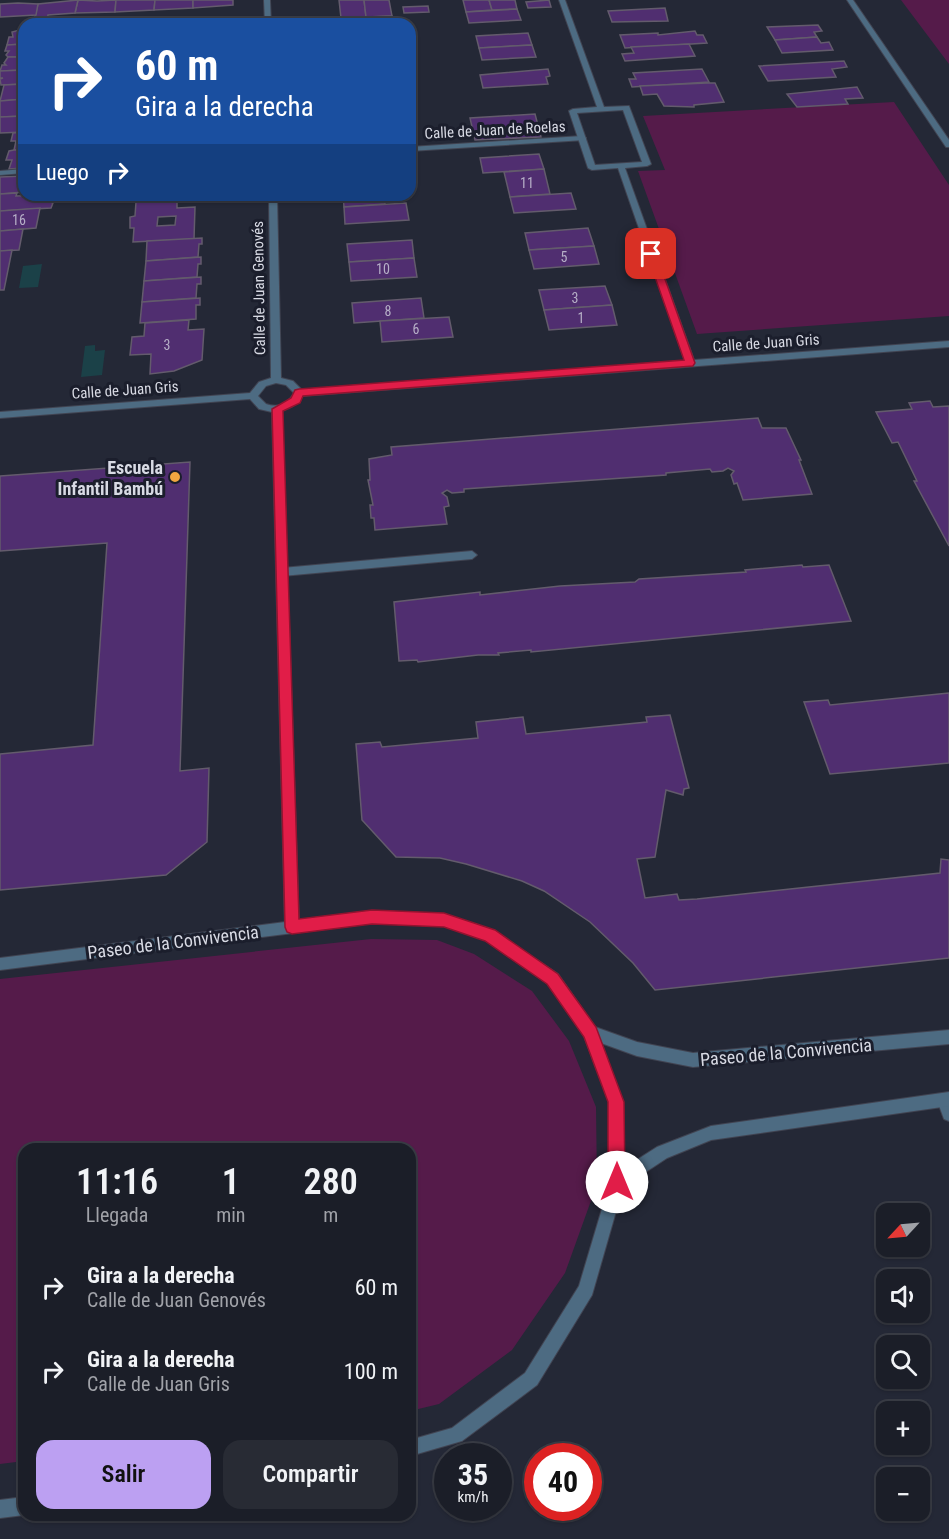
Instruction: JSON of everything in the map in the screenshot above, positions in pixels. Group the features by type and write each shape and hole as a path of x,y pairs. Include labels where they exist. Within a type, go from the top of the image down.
{"street":[{"path":"267,0 268,18"},
{"path":"562,0 601,109"},
{"path":"850,0 949,145"},
{"path":"626,108 647,164 591,168 573,111 601,109 626,108"},
{"name":"Calle de Juan de Roelas","path":"416,149 582,138"},
{"path":"621,166 690,363"},
{"path":"0,173 18,172"},
{"name":"Calle de Juan Genovés","path":"273,201 276,380"},
{"name":"Calle de Juan Gris","path":"299,393 949,344"},
{"path":"276,380 287,381 295,386 299,393 296,400 288,406 277,409 265,408 256,403 253,396 256,388 265,382 276,380"},
{"name":"Calle de Juan Gris","path":"0,415 253,396"},
{"path":"277,409 292,927"},
{"path":"282,572 472,555"},
{"name":"Paseo de la Convivencia","path":"0,964 372,917 444,920 489,935 553,979 591,1032 616,1102 617,1182 586,1289 531,1379 456,1435 416,1446"},
{"name":"Paseo de la Convivencia","path":"591,1032 638,1050 693,1060 949,1037"},
{"path":"617,1182 662,1152 711,1132 947,1104"},
{"path":"0,1509 18,1507"}],"shaded area":[{"path":"901,0 949,0 949,64"},
{"path":"894,102 949,185 949,316 697,334 638,171 665,170 643,116"},
{"path":"42,264 38,287 19,288 23,266"},
{"path":"95,345 95,351 105,350 102,375 81,377 85,346"},
{"path":"371,939 437,940 474,954 532,991 569,1041 596,1107 597,1184 565,1273 512,1350 439,1404 416,1410 416,1143 18,1143 18,1462 0,1464 0,979"}],"building":[{"path":"78,0 116,0 115,12 75,13"},
{"path":"78,0 75,13 48,15 47,18 35,18 38,4"},
{"path":"116,0 155,0 154,10 115,12"},
{"path":"155,0 193,0 193,8 154,10"},
{"path":"193,0 233,0 233,5 193,8"},
{"path":"339,0 364,0 366,17 341,18"},
{"path":"364,0 389,0 392,16 366,17"},
{"path":"463,0 489,0 492,10 466,12"},
{"path":"489,0 515,0 517,9 492,10"},
{"path":"549,0 551,7 528,8 526,2"},
{"path":"0,4 38,4 36,15 0,17"},
{"path":"428,6 429,12 404,13 403,7"},
{"path":"665,8 668,21 612,22 608,11"},
{"path":"517,9 521,20 469,23 466,12"},
{"path":"392,16 392,18 341,18"},
{"path":"818,25 822,31 814,32 817,37 775,40 767,27"},
{"path":"18,30 18,44 7,45 9,37 13,37 12,32"},
{"path":"695,31 697,35 703,35 707,43 625,48 620,35 658,33 658,35"},
{"path":"528,33 532,45 479,48 476,36"},
{"path":"817,37 821,43 829,42 833,50 782,53 775,40"},
{"path":"18,44 18,57 6,55 9,51 5,51 7,45"},
{"path":"689,44 695,56 625,61 622,54 634,53 631,47"},
{"path":"532,45 536,57 482,60 479,48"},
{"path":"8,57 18,57 18,70 0,71 2,65 6,65 4,63"},
{"path":"844,61 847,67 832,69 836,77 768,81 759,66"},
{"path":"548,69 550,76 546,77 548,84 483,88 480,75"},
{"path":"702,69 709,82 632,87 629,79 636,79 633,73"},
{"path":"18,70 18,84 1,85 0,79 3,78 0,78 0,71"},
{"path":"715,83 724,102 694,105 694,107 664,106 657,94 643,95 640,86"},
{"path":"18,84 18,100 0,101 4,85"},
{"path":"857,87 863,98 845,99 848,104 797,107 787,94"},
{"path":"18,100 18,116 0,117 0,101"},
{"path":"535,114 541,137 475,140 470,118"},
{"path":"18,116 18,132 0,133 0,117"},
{"path":"13,133 18,133 18,150 14,150 16,141 11,141"},
{"path":"18,150 18,168 9,169 12,160 6,160 9,151"},
{"path":"539,154 544,169 483,173 480,158"},
{"path":"544,169 550,194 510,197 504,172"},
{"path":"18,176 18,192 0,194 0,177"},
{"path":"17,193 18,201 50,201 53,203 51,208 0,211 0,194"},
{"path":"571,193 576,209 514,213 510,197"},
{"path":"177,201 177,208 195,207 194,239 133,242 134,228 130,228 130,217 135,216 136,202","holes":["176,216 175,225 157,226 158,217"]},
{"path":"344,201 385,201 385,204 344,207"},
{"path":"406,203 409,220 345,224 344,207"},
{"path":"40,208 36,228 0,231 0,211"},
{"path":"588,228 594,246 529,250 525,233"},
{"path":"23,229 19,250 0,251 0,231"},
{"path":"202,238 198,257 146,261 147,241"},
{"path":"412,240 414,258 349,262 347,244"},
{"path":"594,246 599,264 534,269 529,250"},
{"path":"12,250 4,290 0,290 0,251"},
{"path":"201,257 197,277 144,281 146,261"},
{"path":"414,258 417,277 351,281 349,262"},
{"path":"201,277 201,284 197,284 196,298 142,302 144,281"},
{"path":"605,286 612,305 544,310 539,290"},
{"path":"200,298 200,305 196,305 196,319 140,323 142,302"},
{"path":"421,298 424,318 354,323 352,303"},
{"path":"612,305 617,325 549,330 544,310"},
{"path":"449,317 453,337 382,342 380,321"},
{"path":"189,320 188,330 204,329 202,360 174,371 150,374 151,354 130,355 132,337 144,336 145,323"},
{"path":"930,401 933,407 949,406 949,546 914,481 917,481 898,442 892,443 876,412 912,409 909,403"},
{"path":"758,418 762,428 786,428 801,460 799,460 812,494 743,500 737,483 734,484 731,475 734,471 728,468 712,472 710,469 666,473 666,475 464,489 464,492 452,493 447,490 442,493 447,497 449,506 444,507 447,524 375,530 374,518 371,518 370,505 373,505 368,480 370,480 369,459 392,455 391,447"},
{"path":"190,462 180,771 209,768 207,842 166,875 0,890 0,754 93,745 107,543 0,551 0,476"},
{"path":"802,565 803,567 829,565 851,621 531,652 531,650 498,653 499,655 478,655 418,662 417,660 399,661 394,602 480,592 480,595"},
{"path":"949,693 949,763 830,774 804,702 828,700 830,705"},
{"path":"670,715 689,788 684,789 683,795 666,790 655,857 637,859 645,898 677,894 679,900 697,899 940,873 941,859 949,860 949,958 655,990 633,963 590,922 544,891 522,881 440,858 396,857 362,820 356,744 380,742 382,747 478,738 476,722 523,717 526,734 647,722 646,717"}],"place":[{"name":"Escuela Infantil Bambú","path":"175,477"}],"route":[{"path":"617,1182 616,1102 591,1032 553,979 489,935 444,920 372,917 292,927 277,409 288,406 296,400 299,393 690,363 651,254"}]}
